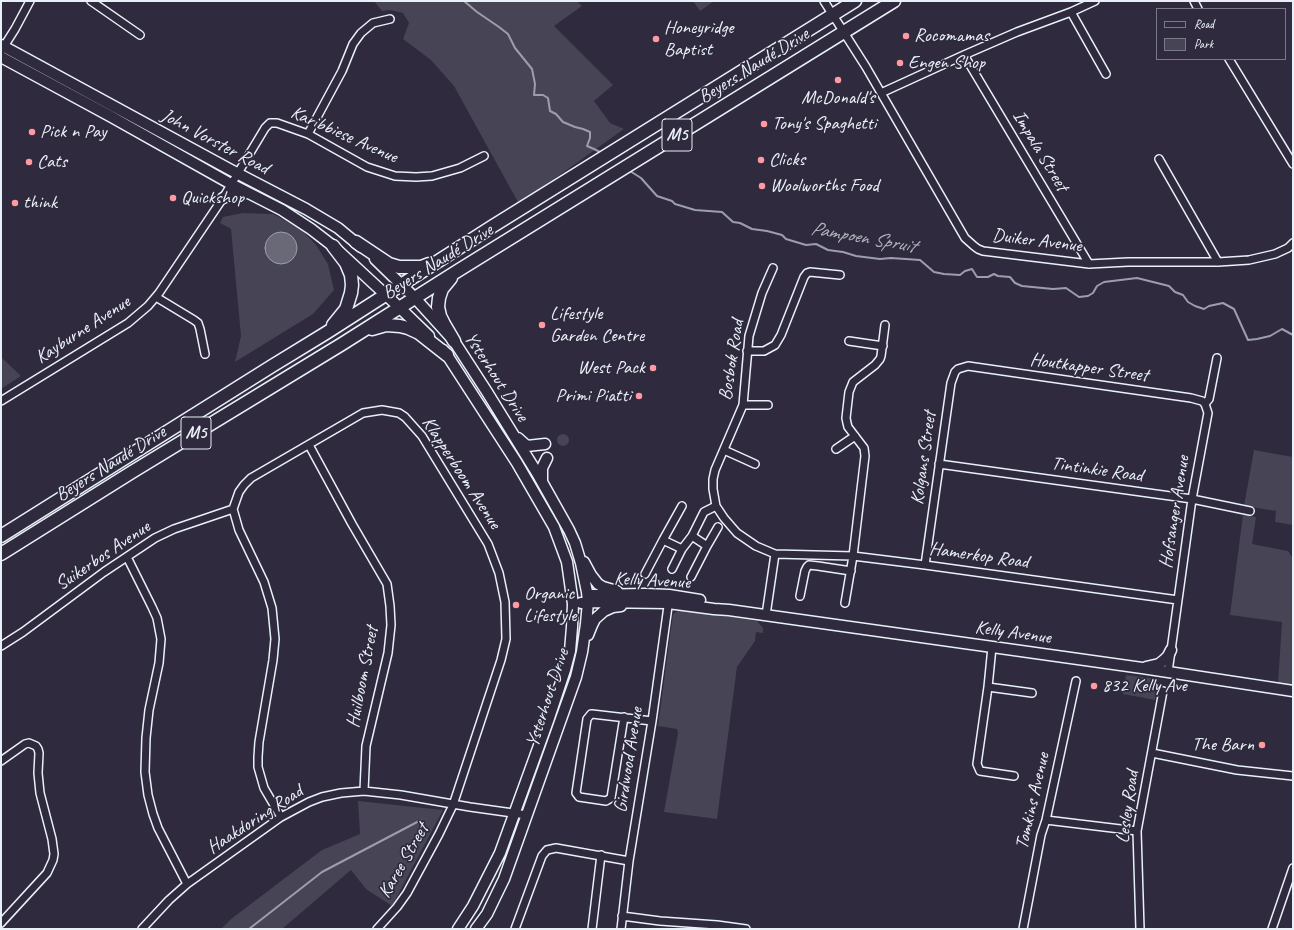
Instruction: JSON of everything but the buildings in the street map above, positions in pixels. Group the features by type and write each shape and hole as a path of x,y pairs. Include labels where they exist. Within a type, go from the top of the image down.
{"main road":[{"name":"Beyers Naudé Drive","path":"1,536 855,1"},
{"name":"Beyers Naudé Drive","path":"1,554 894,1"},
{"name":"John Vorster Road","path":"2,48 296,204 338,228 356,242 402,285"},
{"name":"John Vorster Road","path":"1,57 231,184 282,210 311,229 333,246 386,295"},
{"path":"223,198 234,193 241,192 252,194"},
{"path":"356,242 389,264 399,267 421,267 448,256"},
{"path":"326,333 346,309 351,293 351,275 346,263 333,246"},
{"path":"454,341 440,316 438,307 442,289 459,270"},
{"name":"Ysterhout Drive","path":"402,285 454,341 542,481 575,542 581,563 587,599 582,652 576,677 504,878 487,914 476,929"},
{"name":"Ysterhout Drive","path":"386,295 447,355 527,479 554,527 567,562 573,601 570,651 565,670 515,813 497,859 473,906 458,929"},
{"path":"342,344 376,327 394,325 408,328 419,333 447,355"},
{"path":"512,433 527,446 545,444"},
{"path":"542,481 542,468 547,458"},
{"path":"575,542 586,567 598,584 611,590 646,598"},
{"path":"582,652 592,624 604,611 646,598"},
{"name":"Kelly Avenue","path":"573,601 587,599 669,599 714,609 1142,668 1293,691"},
{"path":"1142,668 1159,664 1168,656 1171,650"}],"street":[{"path":"2,48 30,1"},
{"path":"91,1 140,35"},
{"name":"Duiker Avenue","path":"824,1 881,93 965,238 974,246 983,251 1089,264 1128,262 1218,262 1250,260 1275,254 1288,248 1293,242"},
{"path":"881,93 1017,32 1072,12 1095,1"},
{"path":"1072,12 1106,74"},
{"path":"308,134 342,71 353,44 361,33 374,23 390,19"},
{"name":"Impala Street","path":"964,55 1089,264"},
{"path":"1230,60 1293,164"},
{"name":"Karibbiese Avenue","path":"238,174 265,128 270,124 277,123 308,134 367,167 395,176 432,176 460,168 484,156"},
{"path":"1159,159 1218,262"},
{"name":"Kayburne Avenue","path":"1,401 128,323 143,311 156,297 238,174"},
{"name":"Bosbok Road","path":"773,268 762,293 749,336 743,405 715,470 713,489 716,506 737,533 756,546 775,554"},
{"path":"747,351 760,352 775,345 807,273 840,275"},
{"path":"156,297 198,323 205,354"},
{"path":"846,603 854,556 866,456 864,448 848,427 846,418 850,388 853,382 878,362 883,346 885,325"},
{"path":"849,341 883,346"},
{"name":"Hofsanger Avenue","path":"1168,672 1192,499 1208,413 1205,404 1209,399 1217,358"},
{"name":"Houtkapper Street","path":"968,366 1191,398 1202,401 1205,404"},
{"name":"Kolgans Street","path":"925,564 952,377 954,372 958,369 968,366"},
{"path":"743,405 768,405"},
{"name":"Klapperboom Avenue","path":"233,509 239,492 244,484 251,478 363,414 382,410 399,413 406,417 422,436 488,544 499,573 505,602 506,638 501,660 453,804"},
{"path":"836,449 855,436"},
{"name":"Huilboom Street","path":"309,445 387,584 391,625 388,653 366,746 364,791"},
{"path":"724,450 755,464"},
{"name":"Tintinkie Road","path":"940,464 1192,499 1250,511"},
{"path":"645,574 682,506"},
{"path":"672,569 682,549 692,536 704,512 716,506"},
{"path":"233,509 239,530 264,582 272,608 274,622 274,646 259,742 258,767 264,788 281,818"},
{"name":"Suikerbos Avenue","path":"1,646 23,632 104,572 164,534 233,509"},
{"path":"691,577 718,527"},
{"path":"692,536 707,546"},
{"path":"663,540 682,549"},
{"path":"766,615 775,554"},
{"name":"Hamerkop Road","path":"775,554 854,556 925,564 1178,600"},
{"path":"128,557 154,613 161,639 159,663 149,710 146,738 145,772 148,795 158,828 187,884"},
{"path":"800,596 805,571 809,566 818,566 851,572"},
{"name":"Girdwood Avenue","path":"621,929 629,861 652,721 669,599"},
{"path":"992,647 977,764 980,772 1014,776"},
{"name":"Tomkins Avenue","path":"1023,929 1040,835 1046,820 1076,681"},
{"path":"988,687 1032,693"},
{"name":"Lesley Road","path":"1140,929 1137,831 1163,690"},
{"path":"624,718 611,798 606,801 579,797 576,793 587,719 592,714 652,721"},
{"path":"1,761 25,744 29,743 38,748 40,793 52,838 54,854 51,867 47,873 1,924"},
{"path":"1152,753 1237,770 1293,776"},
{"name":"Haakdoring Road","path":"142,929 169,900 187,884 281,818 309,802 322,797 341,793 364,791 401,795 527,815"},
{"name":"Karee Street","path":"377,929 397,907 407,893 439,834 453,804"},
{"path":"1046,820 1137,831"},
{"path":"515,929 542,856 544,852 550,848 601,855 629,861"},
{"path":"592,929 601,855"},
{"path":"1272,929 1293,868"},
{"path":"622,916 660,925 717,925 746,929"}],"green space":[{"path":"374,1 577,1 582,6 554,26 613,85 594,101 610,123 624,129 519,204 454,86 431,60 403,39 409,23 403,13 390,10 382,11"},
{"path":"693,1 714,1 700,11"},
{"path":"243,213 273,214 302,230 316,245 328,264 334,290 313,314 235,362 241,336 231,229 220,223 223,217"},
{"path":"1,357 21,376 1,389"},
{"path":"565,434 568,435 568,445 561,446 558,445 557,438 558,435"},
{"path":"1254,450 1293,457 1293,525 1275,522 1276,511 1244,506"},
{"path":"1243,515 1256,517 1252,544 1288,551 1292,557 1293,686 1278,683 1282,622 1230,615"},
{"path":"681,609 757,621 763,628 763,633 756,632 755,641 737,667 717,819 664,812 678,733 677,729 658,726 673,614"},
{"path":"1126,675 1158,679 1155,700 1123,694"},
{"path":"358,801 443,810 392,906 366,889 351,870 282,929 221,929 231,919 322,850 360,834"}],"water":[{"path":"278,232 284,232 293,236 297,248 293,260 284,264 278,264 269,260 265,251 265,245 269,236"}],"waterway":[{"name":"Pampoen Spruit","path":"464,1 508,34 515,48 532,69 535,84 534,95 543,95 548,98 550,111 556,114 563,122 590,132 590,138 587,146 602,153"},
{"name":"Pampoen Spruit","path":"630,171 641,178 657,196 672,201 675,204 695,210 722,212 733,222 740,223 752,229 782,235 786,239 806,245 816,244 828,250 856,256 880,259 891,258 920,260 934,272 944,274 960,275 965,271 972,269 977,277 988,277 994,274 998,276 1010,277 1015,283 1022,286 1053,289 1066,288 1079,297 1088,296 1093,293 1097,286 1104,282 1137,278 1169,286 1175,292 1183,295 1188,302 1204,309 1209,306 1223,303 1234,309 1248,340 1270,336 1282,329 1293,335"},
{"path":"249,929 322,872 421,820"}],"place":[{"name":"Rocomamas","path":"906,36"},
{"name":"Honeyridge Baptist","path":"656,39"},
{"name":"Engen Shop","path":"900,63"},
{"name":"McDonald's","path":"838,80"},
{"name":"Tony's Spaghetti","path":"764,124"},
{"name":"Pick n Pay","path":"32,132"},
{"name":"Clicks","path":"761,160"},
{"name":"Cats","path":"29,162"},
{"name":"Woolworths Food","path":"762,186"},
{"name":"Quickshop","path":"173,198"},
{"name":"think","path":"15,203"},
{"name":"Lifestyle Garden Centre","path":"542,325"},
{"name":"West Pack","path":"653,368"},
{"name":"Primi Piatti","path":"639,396"},
{"name":"Organic Lifestyle","path":"516,605"},
{"name":"832 Kelly Ave","path":"1094,686"},
{"name":"The Barn","path":"1262,745"}]}
